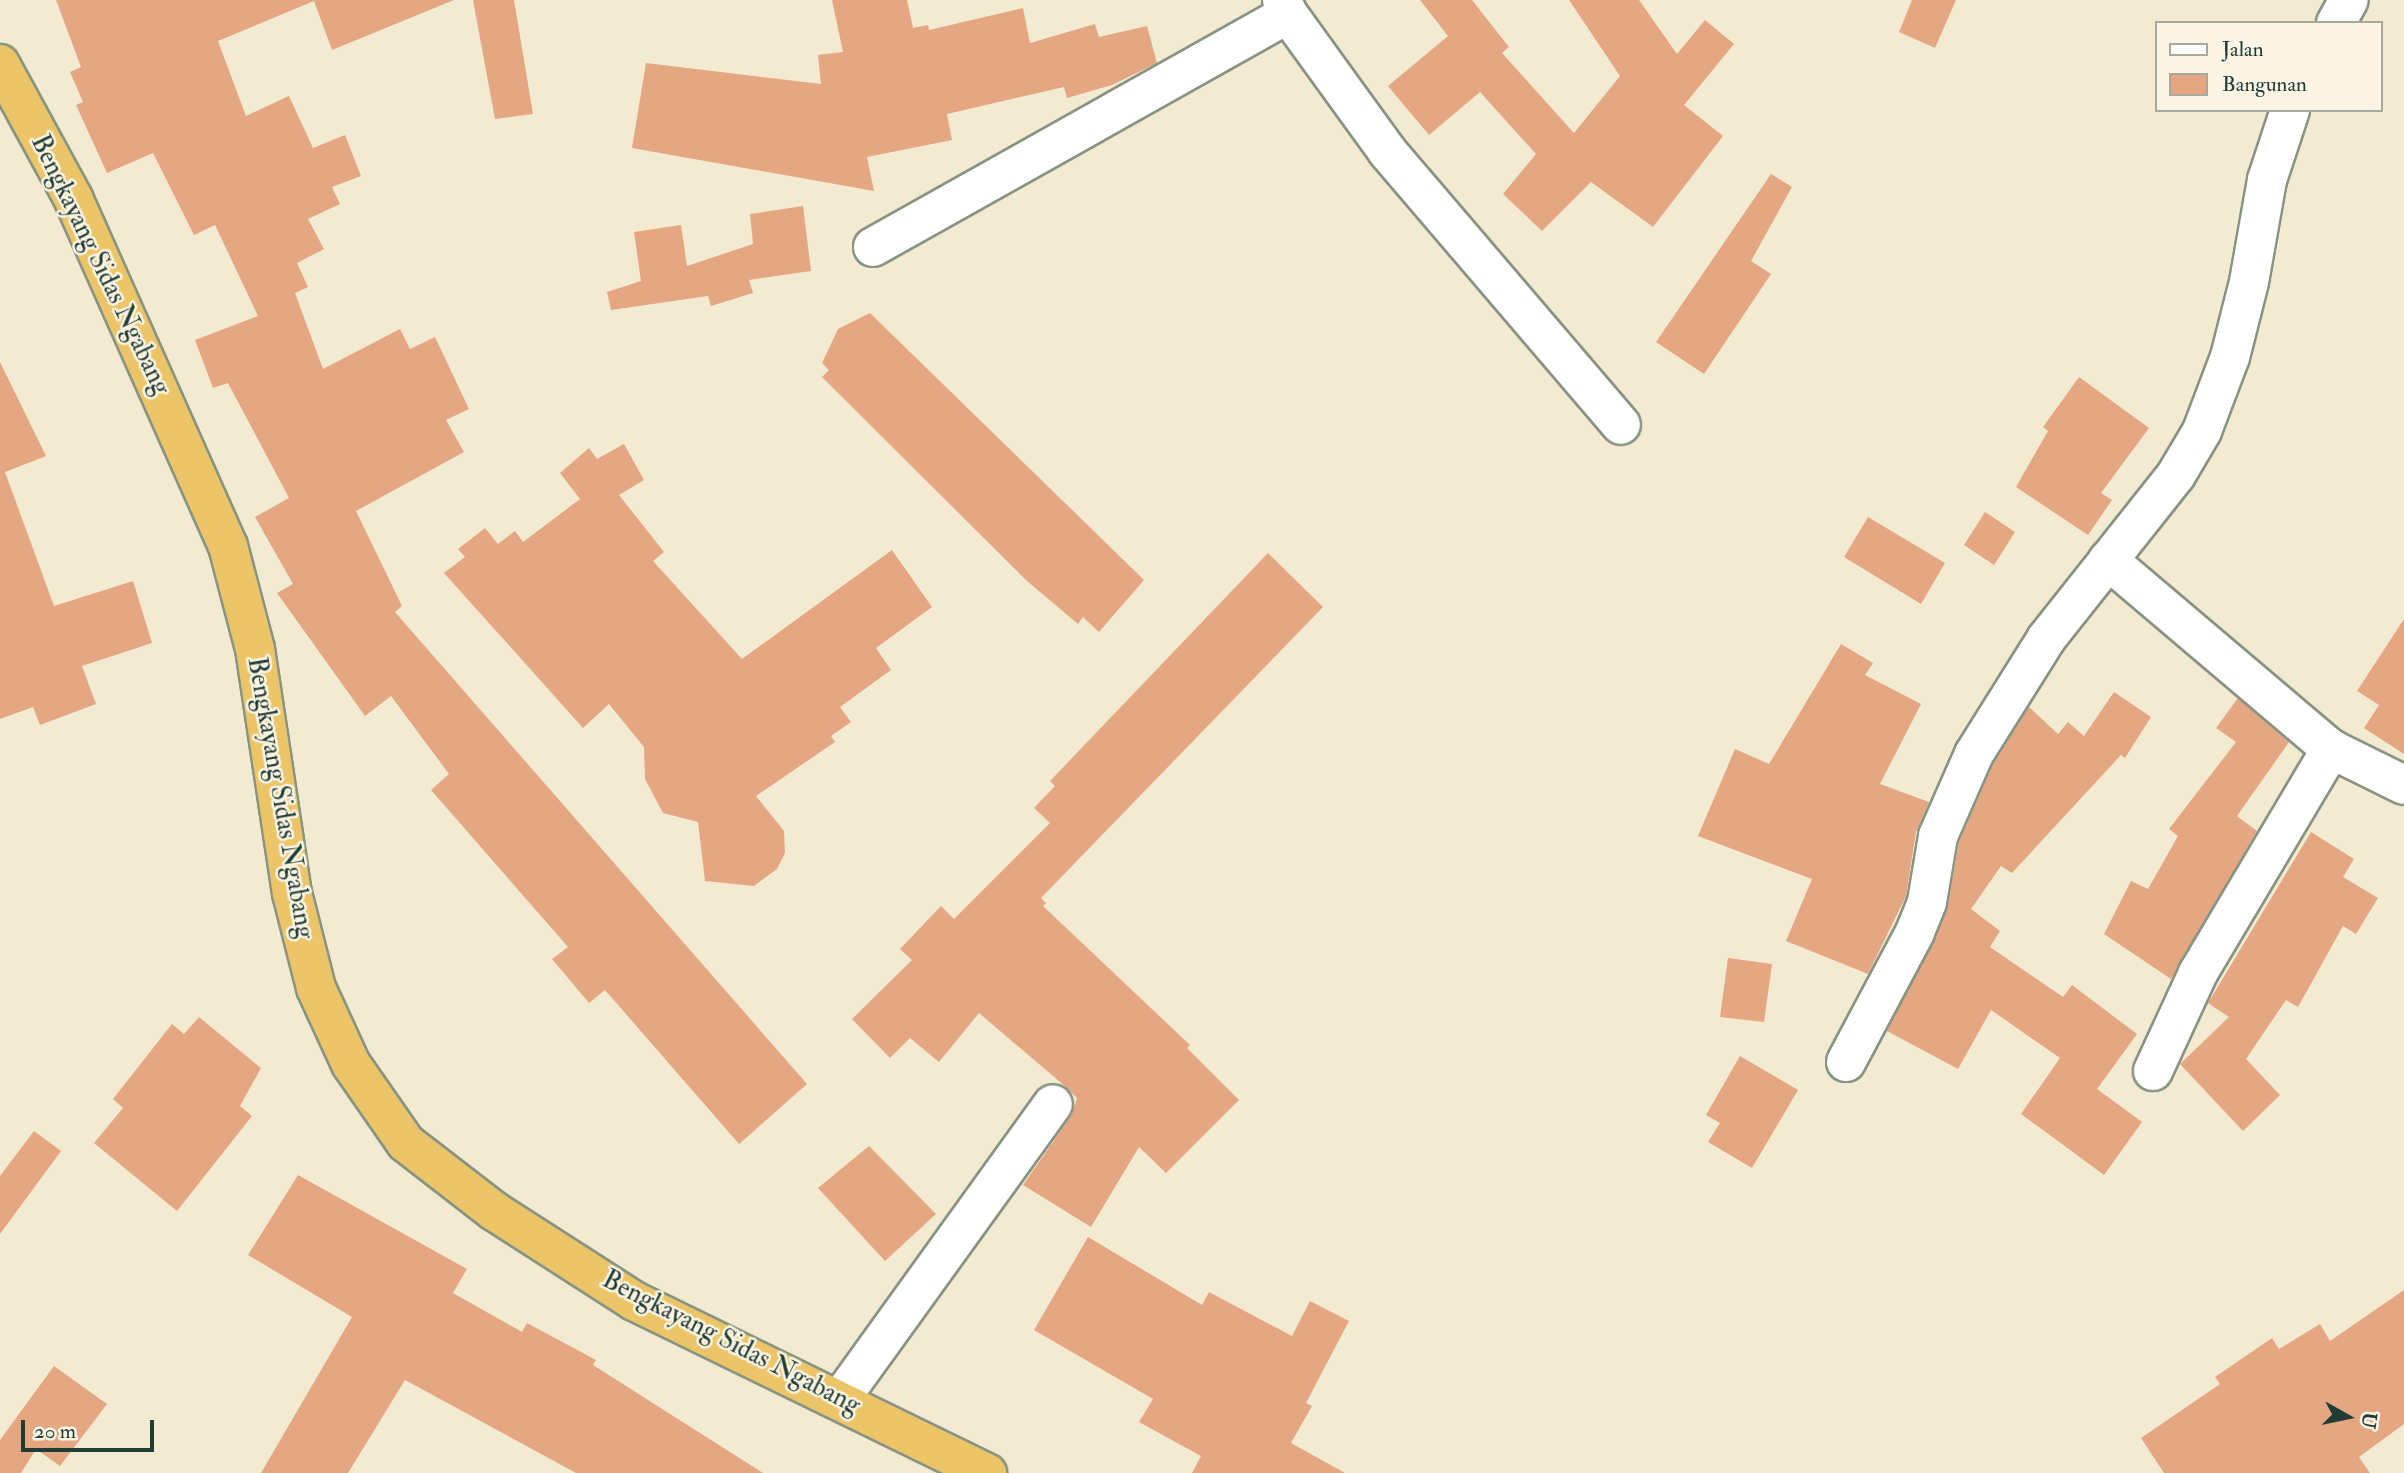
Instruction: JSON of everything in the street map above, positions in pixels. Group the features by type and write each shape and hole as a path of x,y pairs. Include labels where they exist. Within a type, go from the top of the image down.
{"highway":[{"name":"Bengkayang Sidas Ngabang","path":"0,64 72,198 228,547 255,649 292,893 316,988 351,1064 405,1143 494,1211 635,1301 841,1398 987,1473"}],"street":[{"path":"2337,21 2349,0"},
{"path":"873,247 1285,7 1387,151 1621,425"},
{"path":"1846,1062 1915,932 1927,902 1938,836 1968,766 2046,639 2176,475 2203,432 2230,357 2267,180 2289,112"},
{"path":"2108,560 2331,748 2404,785"},
{"path":"2153,1071 2198,973 2331,748"},
{"path":"841,1398 1053,1104"}],"building":[{"path":"56,0 454,0 332,50 314,1 218,41 246,116 289,96 313,148 345,135 361,176 332,187 340,204 308,219 324,249 297,263 308,287 295,293 323,369 400,329 410,349 435,337 469,409 446,420 464,452 356,511 402,606 395,612 807,1084 739,1144 605,990 589,1003 552,959 568,947 431,790 449,774 391,696 365,716 277,593 293,584 255,517 289,498 228,383 213,388 195,340 258,316 215,225 194,235 153,153 107,173 76,105 83,102 70,72 81,67"},
{"path":"473,0 514,0 533,114 495,119"},
{"path":"832,0 907,0 913,28 928,25 929,30 1023,8 1030,43 1095,24 1099,37 1147,26 1157,63 1112,85 1067,98 1064,87 947,114 952,140 867,157 874,191 632,148 646,63 821,84 818,55 843,52"},
{"path":"1420,0 1472,0 1509,47 1502,53 1574,133 1620,76 1569,0 1639,0 1677,54 1705,20 1734,44 1684,105 1723,136 1653,227 1591,182 1542,231 1503,194 1536,154 1480,92 1429,135 1388,86 1448,36"},
{"path":"1912,0 1956,0 1935,48 1899,32"},
{"path":"1771,174 1792,187 1751,261 1771,274 1704,374 1656,342"},
{"path":"803,206 811,271 749,280 753,293 711,306 708,296 611,310 607,292 641,281 634,232 681,225 687,266 753,244 750,214"},
{"path":"870,313 1144,580 1099,632 1083,617 1078,624 1027,581 822,377 829,370 822,363 838,329"},
{"path":"0,362 46,456 5,472 54,606 133,581 152,643 82,666 96,704 40,725 33,707 0,719"},
{"path":"2079,377 2149,428 2101,493 2112,500 2088,535 2016,487 2048,431 2043,427"},
{"path":"624,444 644,480 619,495 664,552 653,561 742,659 892,550 932,607 876,648 891,670 840,707 851,722 831,736 835,742 756,796 784,831 785,853 777,869 754,886 705,881 698,822 663,813 645,779 644,747 609,704 583,728 444,573 465,557 458,549 485,528 498,544 515,531 523,542 580,499 560,473 589,448 597,459"},
{"path":"1985,512 2015,532 1994,565 1964,545"},
{"path":"1868,517 1945,563 1921,604 1844,557"},
{"path":"1268,553 1323,607 1041,898 1046,903 1043,906 1190,1045 1187,1048 1239,1100 1166,1173 1139,1147 1091,1227 1023,1185 1071,1116 1077,1098 1066,1087 979,1013 939,1062 910,1038 890,1058 852,1019 912,960 900,949 941,906 954,919 1050,823 1034,808 1055,786 1050,781"},
{"path":"2404,619 2404,754 2364,728 2379,705 2357,691"},
{"path":"1841,644 1873,663 1865,675 1921,704 1880,784 1929,802 1916,832 1906,896 1868,974 1786,941 1812,879 1698,836 1735,749 1769,764"},
{"path":"2114,692 2151,717 2125,758 2121,755 2012,873 2001,866 1971,909 2000,931 1990,947 2063,997 2072,985 2137,1034 2097,1089 2142,1122 2104,1175 2021,1114 2060,1058 1991,1010 1958,1069 1887,1031 1947,910 1959,842 1993,764 2029,707 2058,734 2068,722 2084,736"},
{"path":"2238,698 2289,742 2237,816 2257,831 2171,979 2104,934 2131,881 2148,889 2178,836 2169,829 2236,742 2216,728"},
{"path":"2311,832 2354,859 2343,877 2378,898 2356,934 2343,926 2298,1007 2286,1000 2246,1059 2280,1095 2243,1131 2180,1064 2229,1017 2208,1003"},
{"path":"1728,958 1772,964 1764,1022 1720,1017"},
{"path":"199,1017 261,1068 240,1106 252,1116 177,1211 94,1143 123,1108 113,1099 172,1024 184,1034"},
{"path":"1740,1056 1798,1090 1752,1168 1708,1142 1720,1123 1706,1115"},
{"path":"34,1131 61,1151 0,1234 0,1176"},
{"path":"869,1146 936,1214 885,1261 818,1188"},
{"path":"298,1175 467,1269 453,1293 522,1332 527,1323 596,1360 593,1365 763,1473 576,1473 405,1380 348,1473 261,1473 352,1317 248,1255"},
{"path":"1088,1237 1202,1305 1209,1292 1292,1336 1310,1301 1349,1321 1306,1403 1312,1406 1291,1443 1345,1473 1192,1473 1201,1456 1139,1422 1153,1399 1034,1330"},
{"path":"2404,1290 2404,1424 2359,1457 2370,1473 2164,1473 2141,1438 2220,1384 2215,1377 2272,1338 2279,1349 2320,1324 2330,1341"},
{"path":"54,1366 107,1404 60,1466 36,1449 21,1473 0,1473 0,1440"}]}
